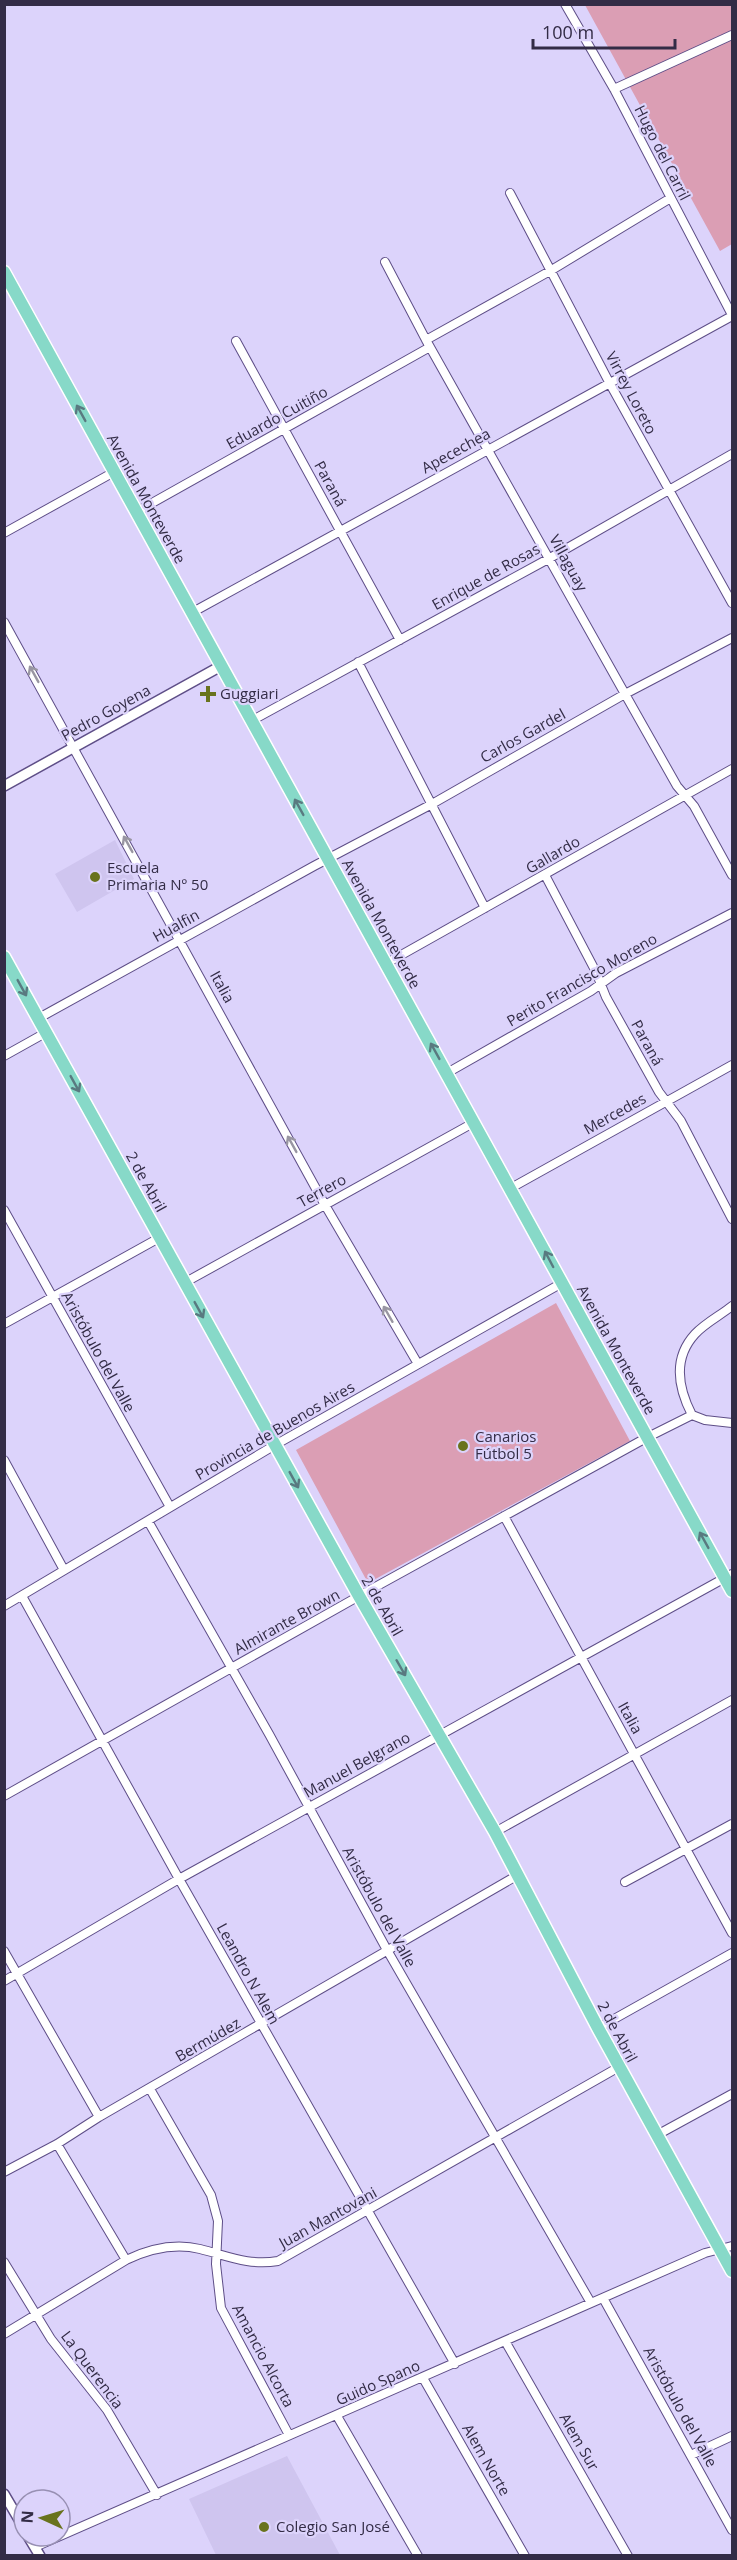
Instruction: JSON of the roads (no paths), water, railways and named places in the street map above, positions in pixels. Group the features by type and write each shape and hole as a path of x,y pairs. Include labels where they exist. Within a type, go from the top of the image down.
{"main road":[{"name":"Avenida Monteverde","path":"6,278 387,963 646,1438 729,1576 732,1591"},
{"name":"2 de Abril","path":"4,957 359,1596 495,1832 657,2135 727,2248 732,2271"}],"street":[{"name":"Hugo del Carril","path":"565,4 614,89 669,199 732,315"},
{"path":"614,89 732,35"},
{"name":"Virrey Loreto","path":"510,194 668,492 732,603"},
{"name":"Eduardo Cuitiño","path":"136,512 284,430 669,199"},
{"name":"Villaguay","path":"385,262 625,694 685,795 694,806 732,875"},
{"name":"Apecechea","path":"193,612 732,315"},
{"name":"Paraná","path":"236,341 400,640"},
{"name":"Enrique de Rosas","path":"251,721 550,558 732,454"},
{"path":"4,533 114,472"},
{"name":"Italia","path":"4,622 75,747 325,1205 418,1364"},
{"name":"Carlos Gardel","path":"327,858 432,804 625,694 732,638"},
{"path":"358,662 485,908"},
{"name":"Pedro Goyena","path":"4,786 222,666"},
{"name":"Gallardo","path":"387,963 732,769"},
{"name":"Hualfin","path":"39,1018 327,858"},
{"name":"Paraná","path":"545,875 611,1006 666,1101 681,1121 732,1219"},
{"name":"Perito Francisco Moreno","path":"447,1073 591,992 616,973 732,913"},
{"path":"4,1056 47,1032"},
{"name":"Mercedes","path":"511,1188 732,1065"},
{"name":"Terrero","path":"184,1283 473,1123"},
{"name":"Aristóbulo del Valle","path":"4,1210 170,1507"},
{"path":"4,1324 159,1238"},
{"name":"Provincia de Buenos Aires","path":"4,1606 275,1445 562,1283"},
{"path":"732,1306 697,1332 687,1343 681,1358 679,1376 682,1397 692,1415 705,1420 732,1423"},
{"name":"Almirante Brown","path":"4,1796 359,1596 692,1415"},
{"path":"4,1460 64,1570"},
{"name":"Italia","path":"504,1516 732,1933"},
{"name":"Aristóbulo del Valle","path":"148,1521 232,1668 387,1950 591,2303"},
{"name":"Manuel Belgrano","path":"4,1982 179,1879 729,1576"},
{"name":"Leandro N Alem","path":"22,1596 179,1879 455,2364"},
{"path":"495,1832 732,1700"},
{"path":"625,1882 732,1824"},
{"name":"Bermúdez","path":"4,2172 57,2144 99,2117 518,1875"},
{"path":"4,1951 99,2117"},
{"path":"598,2028 732,1953"},
{"name":"Juan Mantovani","path":"4,2334 126,2260 147,2252 174,2247 200,2249 256,2264 278,2261 619,2067"},
{"name":"Amancio Alcorta","path":"150,2089 214,2202 219,2232 216,2255 219,2300 225,2317 289,2435"},
{"path":"657,2135 732,2094"},
{"path":"57,2144 126,2260"},
{"name":"Guido Spano","path":"37,2551 289,2435 337,2416 705,2253 727,2248"},
{"name":"La Querencia","path":"4,2262 51,2339 107,2410 157,2494"},
{"name":"Aristóbulo del Valle","path":"603,2298 732,2530"},
{"name":"Alem Sur","path":"505,2341 628,2556"},
{"name":"Alem Norte","path":"423,2378 525,2556"},
{"path":"337,2416 418,2556"},
{"path":"691,2455 732,2436"},
{"path":"4,2494 12,2508"}],"place":[{"name":"Guggiari","path":"208,694"},
{"name":"Escuela Primaria Nº 50","path":"95,877"},
{"name":"Canarios Fútbol 5","path":"463,1446"},
{"name":"Colegio San José","path":"264,2527"}]}
